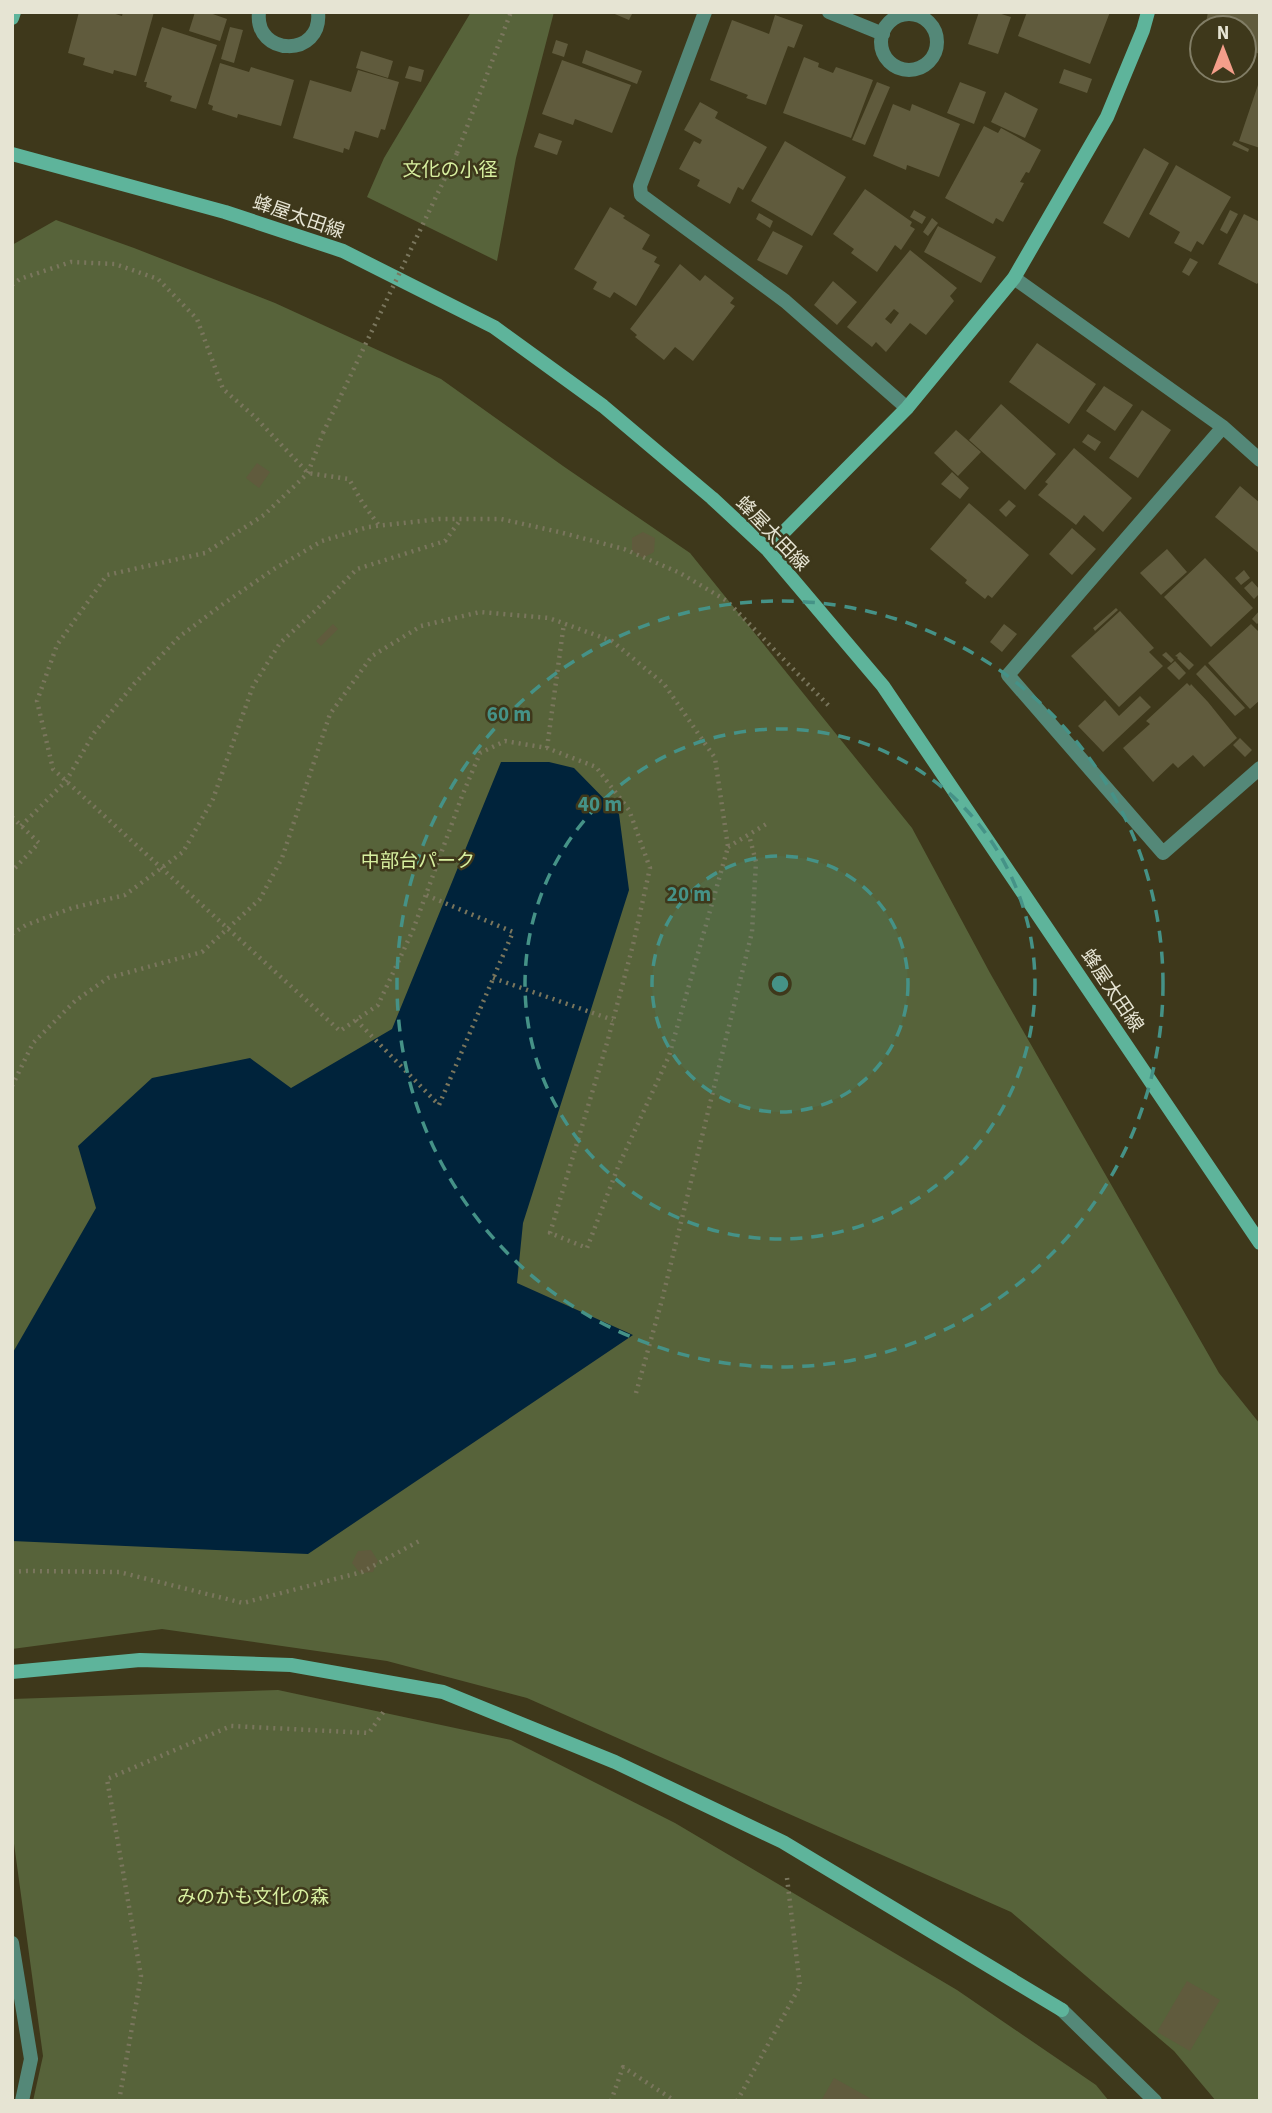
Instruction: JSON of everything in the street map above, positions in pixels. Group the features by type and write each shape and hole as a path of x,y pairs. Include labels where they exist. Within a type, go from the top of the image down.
{"street":[{"path":"12,18 14,12"},
{"path":"259,12 260,29 265,37 284,47 304,43 312,36 317,27 318,12"},
{"path":"705,12 640,186 641,195 785,301 908,408"},
{"path":"829,12 883,34"},
{"path":"767,549 908,408 1014,278 1107,117 1148,12"},
{"name":"蜂屋太田線","path":"12,154 225,212 343,251 494,327 603,406 712,498 767,549 883,686 1260,1242"},
{"path":"1014,278 1223,427 1260,460"},
{"path":"1223,427 1008,675 1163,853 1260,768"},
{"path":"12,1672 140,1660 291,1665 443,1692 615,1762 783,1843 1062,2010 1154,2101"},
{"path":"12,1943 31,2059 22,2101"}],"path":[{"path":"12,1086 33,1043 75,1001 108,978 202,952 228,930 260,899 282,858 330,714 372,656 421,626 480,612 549,618 612,640 664,684 715,758 728,847 669,1056 618,1167 587,1248 550,1233 613,1020 650,868 629,810 596,767 547,748 505,741 480,753 413,930 378,1005 340,1031 228,930 53,769 37,701 57,645 107,575 205,554 264,515 308,473 323,433 457,153 511,12"},
{"path":"12,285 20,279 71,262 115,264 158,279 197,319 223,389 308,473 349,479 380,527"},
{"path":"22,826 65,781 102,723 134,684 179,637 274,569 322,541 368,527 439,519 501,519 624,548 680,573 727,601 829,706"},
{"path":"12,934 26,925 72,908 125,895 183,852 213,799 253,686 280,643 357,569 445,541 461,519"},
{"path":"547,748 564,623"},
{"path":"12,817 39,843 12,871"},
{"path":"728,847 768,823"},
{"path":"636,1393 662,1300 752,932 756,862 749,835"},
{"path":"356,1020 439,1105 513,932 426,895"},
{"path":"493,978 613,1020"},
{"path":"12,1572 119,1572 243,1603 362,1572 421,1540"},
{"path":"119,2101 141,1976 107,1779 231,1726 369,1733 402,1685"},
{"path":"737,2101 800,1986 783,1843"},
{"path":"611,2101 623,2067 675,2101"}],"green space":[{"name":"文化の小径","path":"471,12 554,12 516,158 497,261 367,197 384,158"},
{"name":"中部台パーク","path":"56,220 275,303 441,379 690,553 912,828 990,973 1219,1373 1260,1424 1260,2101 1216,2101 1174,2051 1011,1912 527,1698 387,1661 162,1629 12,1649 12,245"},
{"name":"みのかも文化の森","path":"278,1690 511,1740 675,1823 957,1990 1096,2085 1109,2101 33,2101 43,2056 12,1829 12,1699"}],"water":[{"path":"501,762 549,762 574,768 619,814 629,890 523,1223 517,1283 633,1335 308,1554 12,1541 12,1354 96,1208 78,1146 152,1078 250,1058 291,1088 392,1029"}],"building":[{"path":"79,12 109,12 122,16 123,12 154,12 136,76 114,70 113,74 83,65 85,58 68,53"},
{"path":"195,12 207,12 227,19 220,41 189,31"},
{"path":"610,12 633,12 629,20"},
{"path":"979,12 995,12 1011,17 998,54 968,44"},
{"path":"1027,12 1110,12 1090,64 1018,36"},
{"path":"1260,12 1260,54 1258,14 1208,14"},
{"path":"775,15 803,25 794,48 788,46 766,105 710,80 732,20 769,34"},
{"path":"162,27 217,45 196,109 170,101 172,96 146,87 147,82 144,82"},
{"path":"230,27 243,30 234,63 221,59"},
{"path":"556,40 568,44 564,57 552,53"},
{"path":"586,50 642,71 637,84 582,63"},
{"path":"361,51 393,61 388,78 356,68"},
{"path":"804,57 833,73 836,67 873,80 851,138 783,113"},
{"path":"562,60 631,85 612,133 575,119 573,125 542,114"},
{"path":"220,63 249,72 251,67 294,80 281,126 238,114 237,118 212,110 213,106 208,104"},
{"path":"409,66 424,70 421,82 405,78"},
{"path":"1064,69 1092,79 1087,93 1059,83"},
{"path":"358,70 399,82 385,130 381,129 378,138 355,131 349,150 344,148 343,153 293,138 310,80 351,92"},
{"path":"877,82 890,87 865,145 852,140"},
{"path":"960,82 986,92 974,124 947,113"},
{"path":"1260,82 1260,148 1239,141"},
{"path":"1005,92 1038,109 1025,138 991,122"},
{"path":"700,102 718,112 715,118 767,147 743,190 738,187 730,204 697,186 700,180 679,169 694,141 700,144 702,140 684,130"},
{"path":"893,104 910,111 912,104 960,124 939,177 907,165 906,170 873,156"},
{"path":"984,126 998,133 1001,128 1041,150 1029,173 1026,172 1020,182 1024,183 1003,222 996,218 993,224 945,198"},
{"path":"539,133 562,141 557,155 534,147"},
{"path":"785,141 846,177 812,236 751,201"},
{"path":"1234,141 1249,149 1248,152 1232,145"},
{"path":"1144,148 1169,163 1129,238 1103,223"},
{"path":"1176,165 1231,197 1203,245 1197,241 1191,252 1174,243 1180,232 1149,214"},
{"path":"865,189 912,222 910,226 915,229 901,250 895,245 877,272 851,253 854,249 833,234"},
{"path":"610,207 650,235 642,249 657,257 654,262 660,265 636,306 614,292 610,298 593,289 597,282 574,269"},
{"path":"914,210 926,217 922,224 910,217"},
{"path":"1230,210 1238,214 1227,234 1220,230"},
{"path":"759,213 773,221 770,228 756,219"},
{"path":"1244,214 1260,222 1260,280 1257,284 1218,264"},
{"path":"932,218 938,223 928,236 923,232"},
{"path":"938,226 996,257 981,283 924,252"},
{"path":"773,231 803,246 787,275 757,260"},
{"path":"910,250 957,288 950,296 954,301 926,335 910,323 886,352 876,342 872,347 847,327","holes":["894,309 899,313 891,324 885,319"]},
{"path":"1190,258 1198,262 1189,276 1182,272"},
{"path":"680,264 700,281 705,275 734,298 730,303 735,306 693,361 675,347 664,360 635,337 637,335 630,329"},
{"path":"833,281 857,302 837,325 814,305"},
{"path":"1037,343 1096,384 1069,424 1009,382"},
{"path":"1104,386 1133,405 1115,431 1086,411"},
{"path":"1001,404 1056,454 1025,490 969,440"},
{"path":"1142,410 1171,430 1138,478 1109,458"},
{"path":"956,430 981,452 958,476 934,453"},
{"path":"1088,434 1101,442 1095,451 1082,442"},
{"path":"1074,448 1132,498 1103,532 1084,515 1076,525 1038,495 1048,484 1045,482"},
{"path":"257,463 270,472 259,488 246,478"},
{"path":"952,472 969,488 960,499 941,484"},
{"path":"1240,486 1260,503 1260,554 1215,517"},
{"path":"1009,500 1016,506 1006,517 999,510"},
{"path":"969,503 1029,555 992,598 988,595 985,599 930,549"},
{"path":"1072,528 1096,549 1072,575 1049,554"},
{"path":"643,532 655,538 654,552 643,558 632,551 632,538"},
{"path":"1167,549 1187,572 1161,595 1140,573"},
{"path":"1205,558 1253,608 1211,647 1164,597"},
{"path":"1244,570 1250,578 1241,585 1235,578"},
{"path":"1252,581 1260,590 1254,599 1244,588"},
{"path":"1116,608 1118,610 1095,631 1093,628"},
{"path":"1260,610 1260,621 1257,624 1252,619"},
{"path":"1120,611 1154,648 1149,652 1163,666 1119,707 1071,656"},
{"path":"333,624 338,629 321,646 316,641"},
{"path":"1004,624 1017,634 1002,652 990,642"},
{"path":"1251,624 1260,633 1260,700 1250,709 1208,663"},
{"path":"1166,652 1174,660 1171,663 1162,655"},
{"path":"1180,652 1194,665 1189,670 1175,656"},
{"path":"1175,661 1186,673 1179,680 1167,668"},
{"path":"1205,665 1245,708 1235,716 1196,674"},
{"path":"1187,683 1208,702 1237,738 1204,767 1193,755 1178,768 1173,763 1153,782 1123,748 1150,724 1146,721"},
{"path":"1140,696 1151,707 1103,752 1078,726 1105,700 1119,716"},
{"path":"1240,738 1252,750 1245,757 1233,745"},
{"path":"371,1550 378,1561 373,1572 360,1573 352,1563 358,1551"},
{"path":"1187,1981 1220,2000 1190,2051 1157,2032"},
{"path":"834,2078 875,2101 821,2101"}]}
